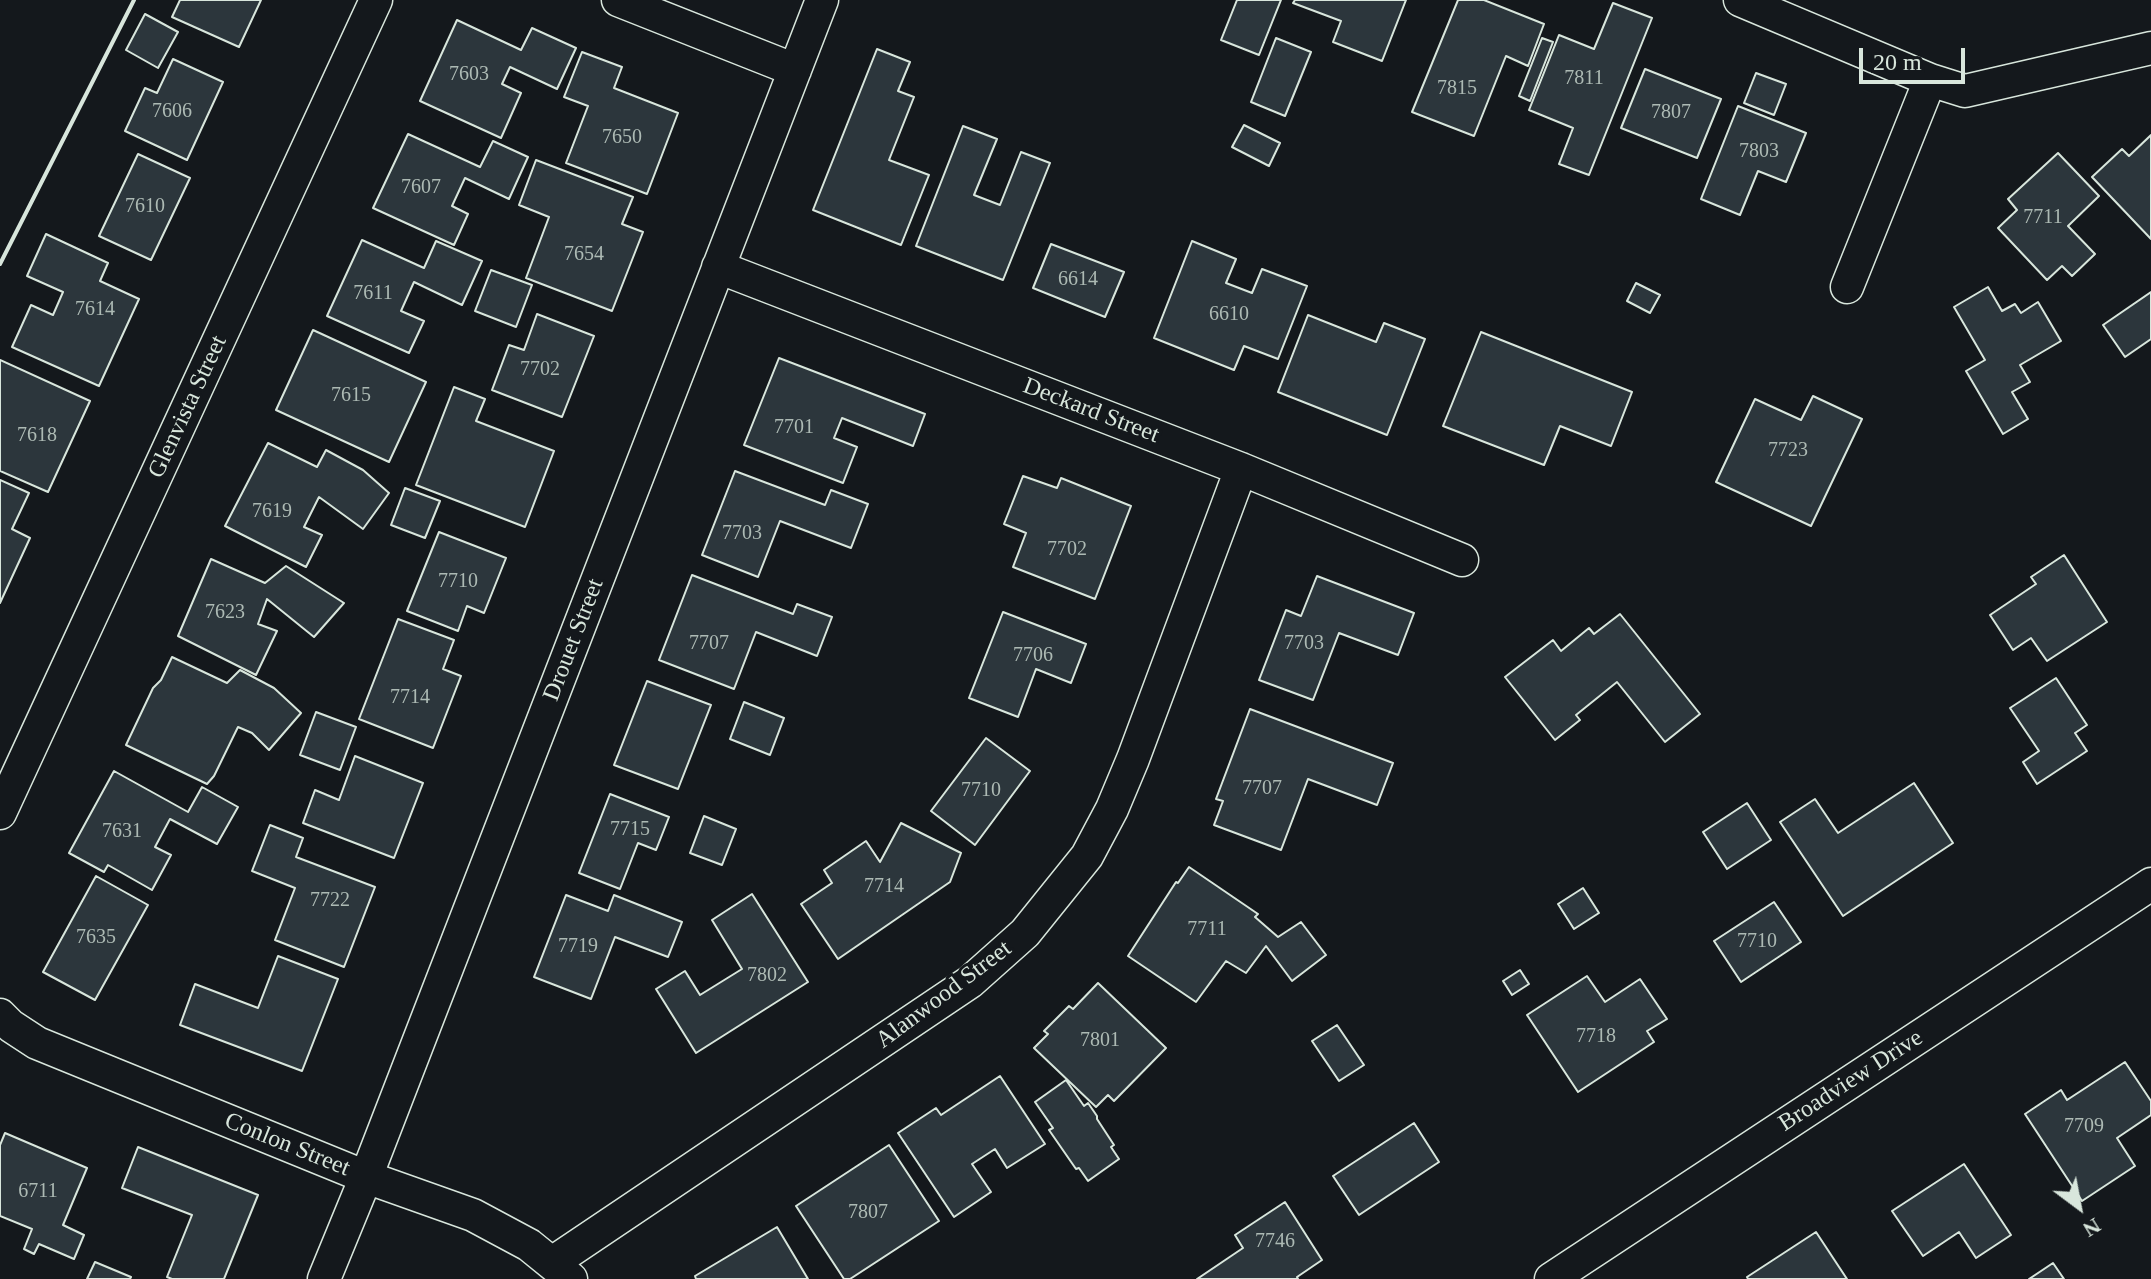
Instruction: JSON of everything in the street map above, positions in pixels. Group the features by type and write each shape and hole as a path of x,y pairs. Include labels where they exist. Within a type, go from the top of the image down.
{"street":[{"name":"Glenvista Street","path":"0,813 376,0"},
{"path":"618,0 795,70"},
{"name":"Drouet Street","path":"324,1279 822,0"},
{"path":"1740,0 1930,80 1965,91 2151,48"},
{"path":"1847,287 1930,80"},
{"name":"Deckard Street","path":"718,267 1241,469 1462,560"},
{"name":"Alanwood Street","path":"562,1271 957,991 1025,933 1087,856 1112,809 1241,469"},
{"name":"Broadview Drive","path":"1551,1279 2151,884"},
{"name":"Conlon Street","path":"0,1015 37,1043 366,1177 473,1215 529,1245 562,1271"}],"building":[{"path":"180,0 261,0 239,47 172,17"},
{"path":"1237,0 1281,0 1259,55 1221,40"},
{"path":"1295,0 1406,0 1382,61 1333,42 1341,21 1293,3"},
{"path":"1458,0 1484,0 1544,24 1528,66 1506,56 1474,136 1412,112"},
{"path":"1613,3 1652,18 1589,175 1559,164 1573,128 1529,110 1559,35 1594,49"},
{"path":"145,14 178,32 158,68 126,50"},
{"path":"457,20 521,50 532,28 576,48 557,89 510,67 502,84 521,93 501,138 420,101"},
{"path":"1276,38 1311,52 1285,116 1251,102"},
{"path":"1542,38 1553,42 1530,101 1519,96"},
{"path":"877,49 910,62 898,91 914,97 889,160 929,175 901,245 813,210"},
{"path":"582,52 622,67 614,88 678,113 647,194 566,163 588,106 564,97"},
{"path":"173,59 223,82 187,160 125,131 145,88 157,93"},
{"path":"1645,69 1721,99 1697,158 1621,128"},
{"path":"1756,73 1786,84 1774,115 1744,103"},
{"path":"1738,106 1806,133 1786,182 1758,171 1740,215 1701,199"},
{"path":"1244,125 1280,143 1269,166 1232,147"},
{"path":"963,126 997,139 974,195 1000,205 1021,152 1050,163 1003,280 916,246"},
{"path":"408,134 480,167 493,141 528,157 509,199 465,178 452,206 468,214 454,245 373,208"},
{"path":"2151,135 2151,239 2092,177 2122,149 2129,156"},
{"path":"2058,153 2099,196 2068,226 2095,254 2072,276 2062,266 2047,280 1998,228 2017,210 2008,199"},
{"path":"138,154 190,178 151,260 99,236"},
{"path":"536,160 633,197 622,224 643,232 612,311 526,278 549,217 519,205"},
{"path":"46,234 108,263 100,281 139,299 99,386 12,347 31,305 53,315 63,292 27,276"},
{"path":"362,240 424,268 436,241 482,261 462,305 414,282 401,311 424,321 409,353 327,316"},
{"path":"1192,241 1236,259 1226,283 1252,293 1262,269 1307,286 1278,359 1244,346 1234,370 1154,338"},
{"path":"1051,244 1124,272 1105,317 1033,288"},
{"path":"491,270 532,285 516,327 475,311"},
{"path":"1636,283 1660,295 1650,313 1627,301"},
{"path":"1988,287 2002,311 2015,304 2021,313 2038,302 2061,341 2020,365 2030,382 2012,392 2028,419 2003,434 1966,371 1985,360 1954,307"},
{"path":"2151,292 2151,339 2125,357 2103,325"},
{"path":"537,314 594,336 562,417 492,390 509,345 524,350"},
{"path":"1308,315 1376,342 1384,323 1425,339 1387,435 1278,392"},
{"path":"313,330 426,382 389,462 276,410"},
{"path":"1481,332 1632,392 1611,446 1560,426 1544,465 1443,426"},
{"path":"779,358 925,414 913,446 842,418 834,438 857,447 843,483 744,445"},
{"path":"0,360 90,401 48,492 0,471"},
{"path":"454,387 485,399 476,421 554,451 525,527 416,485"},
{"path":"1813,396 1862,419 1811,526 1716,482 1755,399 1801,420"},
{"path":"268,443 317,467 326,450 363,470 389,493 363,529 319,497 304,527 322,535 306,567 225,526"},
{"path":"735,471 825,505 831,490 868,504 851,548 780,521 758,577 702,555"},
{"path":"1023,476 1057,488 1061,478 1131,506 1095,599 1013,567 1026,533 1004,524"},
{"path":"0,480 29,493 12,529 30,538 0,603"},
{"path":"405,488 440,501 425,538 391,525"},
{"path":"439,532 506,558 484,613 467,606 458,631 407,611"},
{"path":"2064,555 2107,622 2047,661 2031,638 2013,650 1990,615 2036,584 2031,577"},
{"path":"211,559 265,583 286,566 344,603 314,637 267,599 258,624 277,631 256,675 178,636"},
{"path":"692,575 793,614 797,604 832,617 817,656 756,632 734,689 659,660"},
{"path":"1317,576 1414,613 1398,655 1339,633 1313,700 1259,680 1286,610 1301,616"},
{"path":"1003,612 1086,644 1071,683 1036,669 1018,717 969,698"},
{"path":"1620,614 1700,714 1665,742 1617,682 1576,715 1580,720 1555,740 1505,677 1553,640 1561,651 1589,628 1594,634"},
{"path":"398,619 454,640 443,669 461,676 433,748 359,719"},
{"path":"172,657 227,683 240,670 274,688 301,713 269,750 252,733 238,727 207,784 126,745 153,688 161,680"},
{"path":"2056,678 2087,725 2075,733 2087,751 2037,784 2023,762 2039,751 2010,708"},
{"path":"647,681 711,705 678,789 614,765"},
{"path":"744,702 784,718 770,755 730,739"},
{"path":"1250,709 1393,763 1377,805 1308,779 1281,850 1214,825 1223,801 1216,799"},
{"path":"316,712 356,727 340,770 300,755"},
{"path":"986,738 1030,771 975,845 931,811"},
{"path":"355,756 423,783 394,858 303,823 315,790 339,800"},
{"path":"114,771 188,812 202,787 238,807 217,844 170,819 155,847 171,855 152,890 108,865 104,872 69,853"},
{"path":"1914,783 1953,843 1843,916 1780,822 1815,799 1838,833"},
{"path":"610,794 669,817 656,850 638,843 620,889 579,873"},
{"path":"1747,803 1771,840 1727,869 1703,832"},
{"path":"704,816 736,829 722,865 690,853"},
{"path":"901,823 961,853 950,882 838,959 801,904 832,883 824,870 866,841 880,862"},
{"path":"270,825 303,838 296,857 375,887 344,967 275,940 295,888 252,871"},
{"path":"1189,867 1258,914 1255,917 1278,937 1301,922 1326,955 1292,981 1266,946 1246,973 1226,961 1196,1002 1128,956"},
{"path":"96,876 148,905 95,1000 43,972"},
{"path":"1583,888 1599,913 1574,929 1558,904"},
{"path":"752,894 808,982 696,1053 656,989 685,971 700,995 742,969 712,920"},
{"path":"566,895 608,911 614,895 682,922 668,957 615,937 591,999 534,977"},
{"path":"1774,902 1801,942 1741,982 1714,941"},
{"path":"278,956 338,979 302,1071 180,1025 195,984 258,1008"},
{"path":"1520,970 1529,984 1512,995 1503,981"},
{"path":"1587,976 1605,1002 1640,979 1667,1019 1647,1031 1654,1042 1578,1092 1527,1015"},
{"path":"1098,983 1166,1048 1114,1101 1108,1095 1096,1107 1034,1048 1048,1034 1044,1031 1069,1006 1073,1009"},
{"path":"1337,1025 1364,1065 1339,1081 1312,1041"},
{"path":"2125,1062 2151,1101 2151,1115 2117,1138 2135,1166 2082,1201 2025,1114 2061,1090 2067,1100"},
{"path":"1000,1076 1045,1144 1007,1168 995,1149 972,1164 991,1192 954,1217 898,1133 936,1108 941,1115"},
{"path":"1066,1080 1084,1106 1088,1103 1097,1116 1119,1159 1088,1181 1049,1130 1053,1128 1035,1102"},
{"path":"1414,1123 1439,1162 1359,1215 1333,1176"},
{"path":"5,1133 87,1168 63,1225 84,1235 74,1259 39,1244 34,1254 24,1249 32,1229 0,1216 0,1145"},
{"path":"889,1145 939,1221 850,1279 844,1279 796,1206"},
{"path":"138,1147 258,1195 224,1279 167,1277 192,1215 122,1188"},
{"path":"1964,1164 2011,1235 1976,1258 1959,1232 1923,1256 1892,1211"},
{"path":"1285,1202 1322,1260 1298,1279 1197,1279 1243,1248 1235,1235"},
{"path":"777,1227 808,1279 696,1279 695,1276"},
{"path":"1816,1232 1847,1279 1748,1279 1747,1277"},
{"path":"95,1262 131,1277 87,1279"},
{"path":"2053,1263 2064,1279 2029,1279"}],"wall":[{"path":"0,264 134,0"}]}
